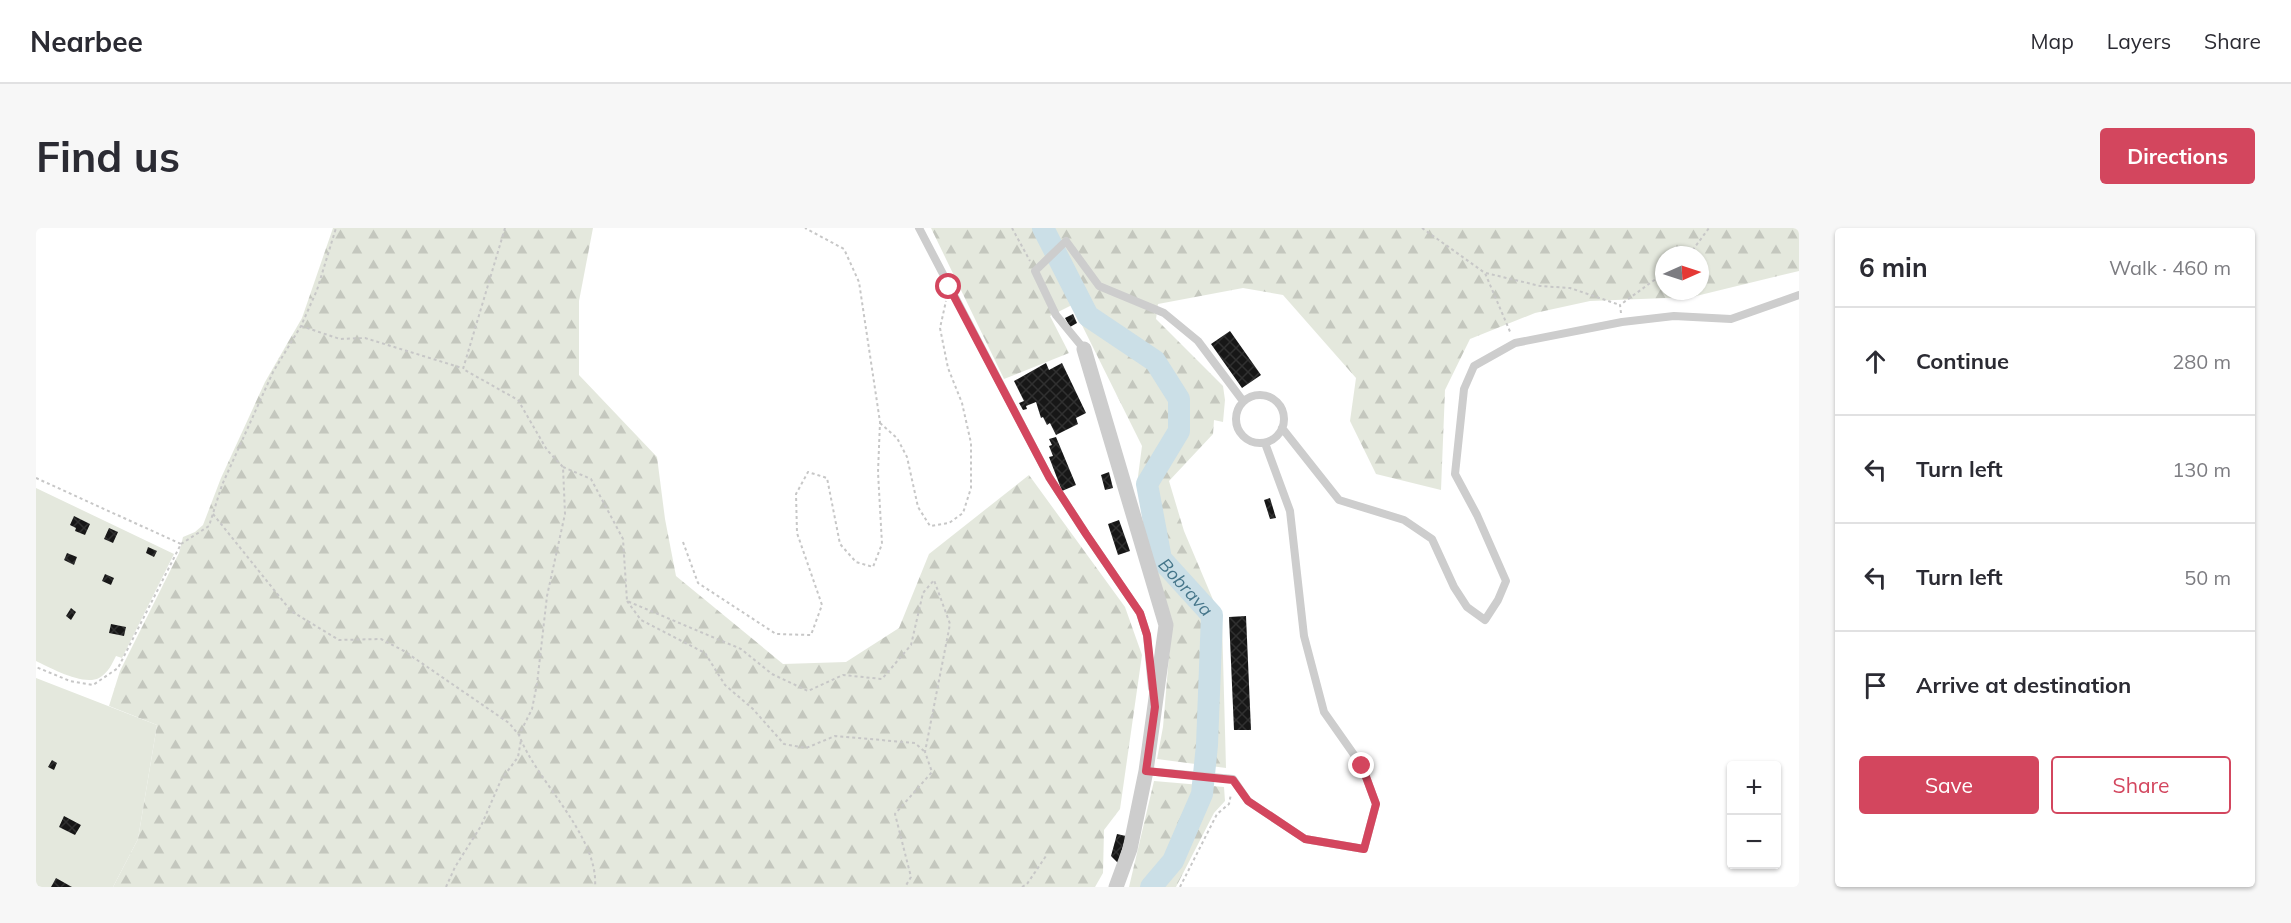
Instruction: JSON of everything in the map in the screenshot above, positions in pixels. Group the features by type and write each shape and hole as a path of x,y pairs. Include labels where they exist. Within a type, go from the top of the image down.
{"street":[{"path":"1084,349 1166,624 1146,771 1131,849 1116,887"}],"lane":[{"path":"919,228 1049,477 1140,613 1147,635 1155,707"},
{"path":"1084,349 1056,315 1038,268 1066,241 1099,286 1164,313 1198,341 1243,401"},
{"path":"1282,428 1339,500 1404,520 1432,538 1454,588 1467,608 1485,620 1498,600 1506,581 1477,515 1455,474 1464,389 1474,366 1515,343 1622,322 1674,316 1731,319 1799,295"},
{"path":"1258,395 1272,398 1283,411 1282,428 1278,436 1265,443 1249,441 1238,431 1235,415 1243,401 1258,395"},
{"path":"1146,771 1233,780 1248,801 1305,839 1364,849 1376,804 1362,766 1324,712 1304,636 1290,511 1265,443"}],"path":[{"path":"36,667 70,681 93,685 118,668 181,544 209,526 222,485 269,381 301,326 317,290 336,228"},
{"path":"463,369 505,228"},
{"path":"683,542 698,583 776,634 811,635 822,605 797,533 796,494 808,472 827,478 840,544 856,562 873,567 882,544 878,472 880,422 859,282 844,249 805,228"},
{"path":"1012,228 1038,268"},
{"path":"1422,228 1485,273 1540,286 1570,288 1620,305"},
{"path":"1696,246 1709,228"},
{"path":"1485,273 1515,343"},
{"path":"1620,305 1655,280"},
{"path":"880,422 897,438 907,457 918,507 930,526 948,523 963,513 971,488 971,442 962,403 948,368 940,328 949,287"},
{"path":"1620,305 1622,322"},
{"path":"301,326 340,339 365,338 463,369 518,400 548,450 563,467 591,479 623,539 627,601 641,620 705,653 725,685 753,709 784,744 806,748 835,736 915,743 925,753 932,772 895,814 911,877 905,887"},
{"path":"519,735 532,709 547,596 565,514 563,467"},
{"path":"36,478 181,544"},
{"path":"213,514 291,611 339,640 381,639 404,651 509,723 519,735 586,844 596,881 595,887"},
{"path":"627,601 741,649 772,674 808,691 843,675 882,679 911,645 923,593 934,580 950,624 925,753"},
{"path":"446,887 455,867 481,826 501,780 518,757 521,740"},
{"path":"1180,887 1216,814 1229,804 1233,780"},
{"path":"1022,887 1027,884 1046,856"}],"green space":[{"path":"333,228 593,228 579,301 579,375 657,457 665,519 676,576 783,664 846,662 899,628 929,554 1029,475 1125,607 1142,655 1120,809 1104,830 1103,873 1095,887 113,887 138,839 157,725 109,706 120,671 179,553 183,537 195,532 203,525 221,478 265,382 302,318"},
{"path":"931,228 1799,228 1799,271 1709,293 1709,246 1655,246 1655,298 1590,301 1535,313 1470,339 1445,390 1441,490 1376,474 1350,421 1356,378 1283,295 1243,288 1158,304 1156,319 1223,386 1225,400 1223,422 1214,420 1213,434 1169,481 1184,531 1222,621 1226,768 1157,759 1163,727 1172,620 1148,552 1137,484 1142,446 1072,305 1050,316 1069,353 1004,379"},
{"path":"36,488 174,554 122,658 116,656 107,671 99,678 85,680 76,678 36,661"},
{"path":"36,678 157,725 138,839 113,887 36,887"},
{"path":"1154,781 1224,787 1225,801 1214,813 1176,887 1129,887"}],"building":[{"path":"1073,314 1077,323 1070,327 1065,318"},
{"path":"1230,331 1261,375 1242,388 1211,344"},
{"path":"1046,363 1049,370 1062,363 1086,413 1076,418 1078,424 1056,435 1050,423 1047,425 1043,417 1041,418 1036,402 1026,406 1027,409 1023,410 1019,403 1024,401 1014,381"},
{"path":"1056,437 1076,485 1062,491 1049,457 1053,456 1049,439"},
{"path":"1109,472 1113,488 1105,490 1101,475"},
{"path":"1270,498 1276,518 1270,519 1264,500"},
{"path":"74,516 90,524 85,535 75,531 76,528 70,525"},
{"path":"1119,520 1130,551 1118,555 1108,524"},
{"path":"109,528 118,532 113,543 104,539"},
{"path":"148,547 157,551 154,557 146,553"},
{"path":"67,553 77,557 74,565 64,560"},
{"path":"105,574 114,578 111,585 102,581"},
{"path":"71,608 76,612 71,620 66,616"},
{"path":"1246,616 1251,730 1234,730 1229,617"},
{"path":"111,624 126,627 124,636 109,633"},
{"path":"52,760 57,763 54,770 48,767"},
{"path":"64,816 81,825 75,835 59,827"},
{"path":"1117,834 1126,836 1118,863 1111,856"},
{"path":"56,878 72,887 51,887"}],"waterway":[{"name":"Bobrava","path":"1043,228 1088,316 1155,361 1179,399 1179,431 1147,484 1161,559 1212,615 1207,745 1202,794 1173,861 1151,887"}],"route":[{"path":"949,287 1049,477 1140,613 1147,635 1155,707 1146,771 1233,780 1248,801 1305,839 1364,849 1376,804 1362,766"}]}
